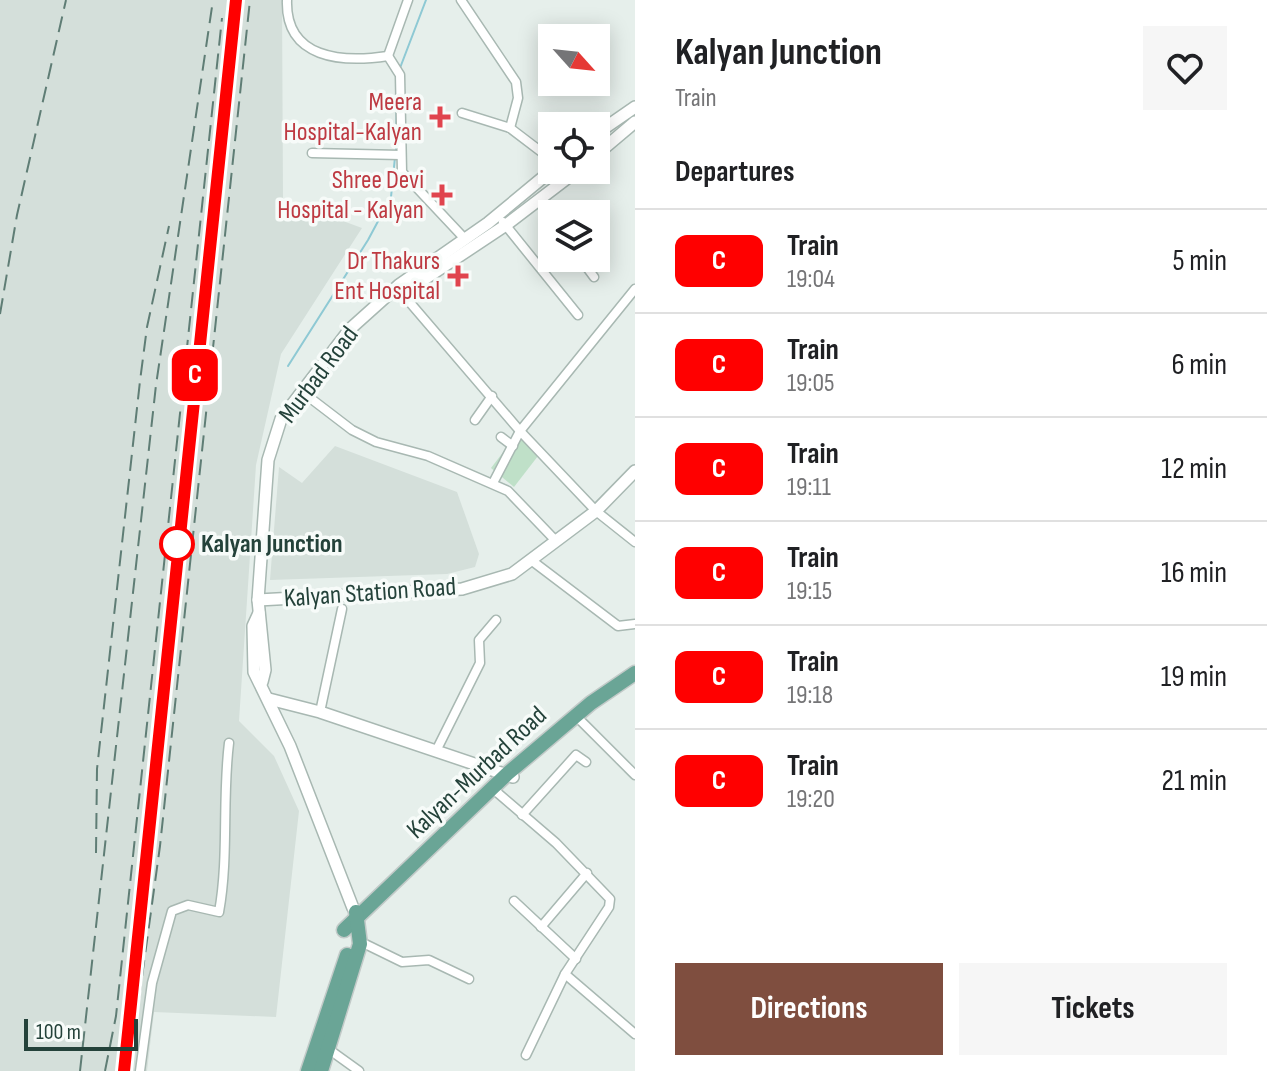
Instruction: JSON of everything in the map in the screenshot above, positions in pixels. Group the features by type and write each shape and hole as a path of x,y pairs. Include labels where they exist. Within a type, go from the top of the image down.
{"main road":[{"name":"Kalyan-Murbad Road","path":"308,1071 354,926 510,776 635,673"},
{"name":"Kalyan-Murbad Road","path":"594,706 635,682"},
{"path":"321,1071 354,926"}],"street":[{"path":"287,0 287,25 294,35 332,58 390,59"},
{"path":"408,0 390,59 400,75 401,155 405,179 424,193 464,238"},
{"path":"461,0 516,82 518,98 510,128"},
{"path":"610,124 635,107"},
{"path":"462,113 510,128 538,149"},
{"path":"610,143 635,122"},
{"path":"312,153 401,155"},
{"name":"Murbad Road","path":"354,926 269,699 254,672 253,626 259,606 268,460 281,419 350,329 538,181"},
{"name":"Murbad Road","path":"541,200 561,184"},
{"name":"Murbad Road","path":"396,292 538,202"},
{"path":"498,214 578,315"},
{"path":"590,272 594,277"},
{"path":"493,483 520,431 635,289"},
{"path":"396,292 596,511 635,542"},
{"path":"301,391 352,430 376,442 428,456 508,491 556,541"},
{"path":"475,420 492,396"},
{"path":"501,437 513,446"},
{"name":"Kalyan Station Road","path":"259,606 462,589 512,574 596,511 635,471"},
{"path":"531,560 608,620 618,626 635,624"},
{"path":"320,712 342,609"},
{"path":"436,751 480,663 479,640 496,620"},
{"path":"269,699 320,712 510,776"},
{"path":"578,718 635,775"},
{"path":"140,1071 152,983 172,911 188,905 219,912 223,887 223,791 229,743"},
{"path":"522,815 576,755 586,762"},
{"path":"495,791 607,892 610,902 565,974 526,1055"},
{"path":"541,927 587,873"},
{"path":"514,901 576,959"},
{"path":"354,926 402,962 429,960 469,979"},
{"path":"565,974 635,1034"},
{"path":"327,1048 359,1071"}],"shaded area":[{"path":"0,0 282,0 283,199 362,228 281,354 256,465 239,721 274,756 299,811 276,1017 154,1012 147,1071 0,1071"},
{"path":"335,446 457,492 479,554 475,567 447,574 270,580 279,467 302,483"}],"green space":[{"path":"517,434 538,456 514,487 491,468"}],"waterway":[{"path":"400,68 426,0"},
{"path":"396,151 397,74"},
{"path":"288,366 368,240 391,197 395,157"}],"railway":[{"path":"0,314 17,215 66,0"},
{"path":"80,1071 156,385 213,0"},
{"path":"232,37 236,0"},
{"path":"129,1071 160,846 250,0"},
{"path":"105,1071 116,1016 222,18"},
{"path":"96,853 97,769 140,381 147,327 169,226"},
{"path":"144,876 151,788"}],"train":[{"name":"C","path":"124,1071 155,745 236,0"}],"place":[{"name":"Meera Hospital-Kalyan","path":"440,117"},
{"name":"Shree Devi Hospital - Kalyan","path":"442,195"},
{"name":"Dr Thakurs Ent Hospital","path":"458,276"},
{"name":"Kalyan Junction","path":"177,544"}]}
